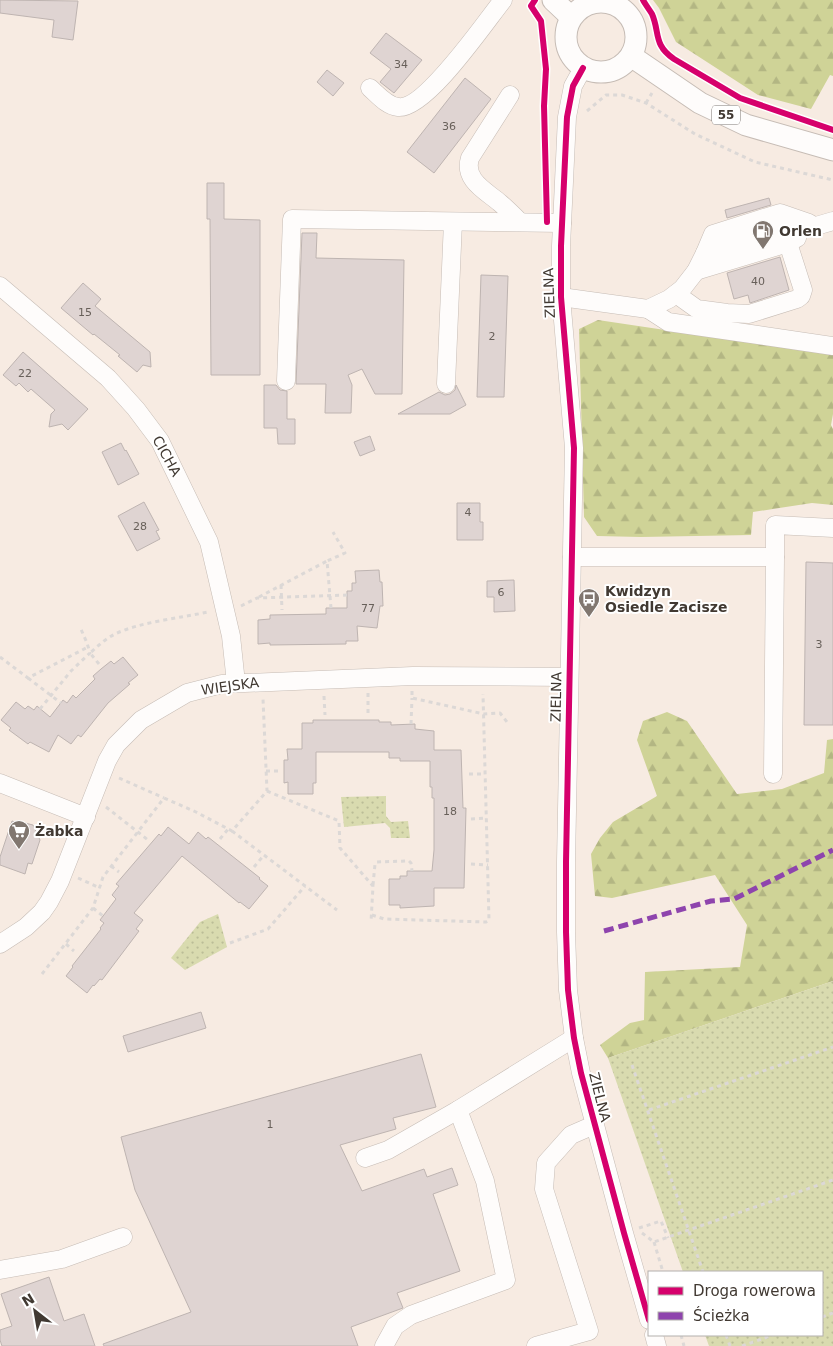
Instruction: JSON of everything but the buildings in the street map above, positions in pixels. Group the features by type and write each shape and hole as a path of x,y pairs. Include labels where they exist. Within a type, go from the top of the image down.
{"main road":[{"path":"553,0 571,17"},
{"path":"602,1 614,4 625,11 632,20 636,32 636,45 631,56 624,64 614,70 604,72 583,68 574,60 568,50 565,39 566,28 571,17 579,8 590,3 602,1"},
{"name":"55","path":"631,56 700,104 746,125 833,150"}],"street":[{"path":"370,88 384,100 399,108 411,105 430,90 449,69 503,0"},
{"name":"ZIELNA","path":"583,68 573,86 567,117 562,222 561,297 574,448 566,932 568,990 574,1038 594,1125 648,1316"},
{"path":"510,95 470,158 468,165 474,182 508,209 520,222"},
{"path":"286,381 292,219 562,222"},
{"path":"446,384 453,222"},
{"path":"648,309 669,299 682,289 696,271 705,253 791,227 825,223"},
{"path":"696,271 788,243 825,223"},
{"path":"676,294 697,310 749,314 797,299 802,296 803,290 788,243"},
{"name":"CICHA","path":"0,286 108,378 136,409 160,441 209,542 234,654 236,683"},
{"path":"561,297 648,309 668,322 833,346"},
{"path":"773,774 775,525 833,528"},
{"path":"572,557 775,557"},
{"name":"WIEJSKA","path":"0,944 26,927 50,902 86,817 107,761 116,746 141,720 187,693 222,684 261,681 413,676 569,677"},
{"path":"0,782 86,817"},
{"path":"365,1158 388,1150 458,1110 574,1038"},
{"path":"384,1346 395,1326 411,1315 506,1280 485,1181 458,1110"},
{"path":"536,1346 592,1339 544,1189 546,1163 571,1135 594,1125"},
{"path":"0,1270 62,1259 123,1237"}],"path":[{"path":"587,111 606,95 622,95 646,103 695,134 755,162 833,180"},
{"path":"40,709 71,671 104,641 117,633 140,626 237,607 257,598 345,553 333,532"},
{"path":"327,561 331,608"},
{"path":"282,585 282,610"},
{"path":"257,598 347,595"},
{"path":"80,627 90,653 99,664"},
{"path":"28,678 88,646"},
{"path":"0,657 61,703"},
{"path":"220,839 267,791 261,681"},
{"path":"372,915 384,919 486,922 489,920 482,686"},
{"path":"411,724 412,688"},
{"path":"412,698 484,714 500,713 507,722"},
{"path":"266,771 279,771"},
{"path":"469,774 485,774"},
{"path":"267,791 339,822 340,848 373,886"},
{"path":"42,974 93,908 103,877 164,798 230,830 337,910"},
{"path":"102,803 148,840"},
{"path":"471,819 487,818"},
{"path":"254,867 264,855"},
{"path":"371,922 375,864 377,862 409,861 412,871"},
{"path":"471,864 488,865"},
{"path":"111,866 119,872"},
{"path":"74,876 100,888"},
{"path":"230,943 268,929 305,886"},
{"path":"93,908 103,916"},
{"path":"66,944 74,951"},
{"path":"649,1110 833,1047"},
{"path":"632,1066 649,1110 703,1271"},
{"path":"654,1242 833,1180"},
{"path":"663,1271 654,1242 637,1229 661,1221 668,1238"},
{"path":"742,1346 770,1336"}],"green space":[{"path":"653,0 833,0 833,76 830,75 811,109 758,95 676,42"},
{"path":"598,320 833,355 833,414 831,425 833,429 833,505 812,503 753,512 751,535 597,536 584,517 579,329"},
{"path":"667,712 687,721 737,794 782,789 824,773 827,740 833,739 833,981 608,1058 600,1045 630,1023 644,1020 645,972 740,967 747,925 715,875 612,898 595,896 591,854 600,838 613,822 657,796 637,740 643,721"},
{"path":"386,796 386,816 391,822 408,821 410,838 391,838 390,828 385,823 344,827 341,797"},
{"path":"218,914 227,947 185,970 171,958 200,922"},
{"path":"833,981 833,1346 709,1346 705,1336 823,1336 823,1271 683,1271 608,1058"}],"marked path":[{"path":"604,931 711,901 734,899 833,850"}],"cycle path":[{"path":"535,0 531,6 541,21 546,69 544,106 547,222"},
{"path":"643,0 652,14 663,49 674,59 740,98 833,130"},
{"path":"583,68 573,86 567,117 561,246 561,297 574,448 566,862 568,990 581,1073 648,1317"}],"place":[{"name":"Orlen","path":"763,250"},
{"name":"Kwidzyn Osiedle Zacisze","path":"589,618"},
{"name":"Żabka","path":"19,850"}]}
